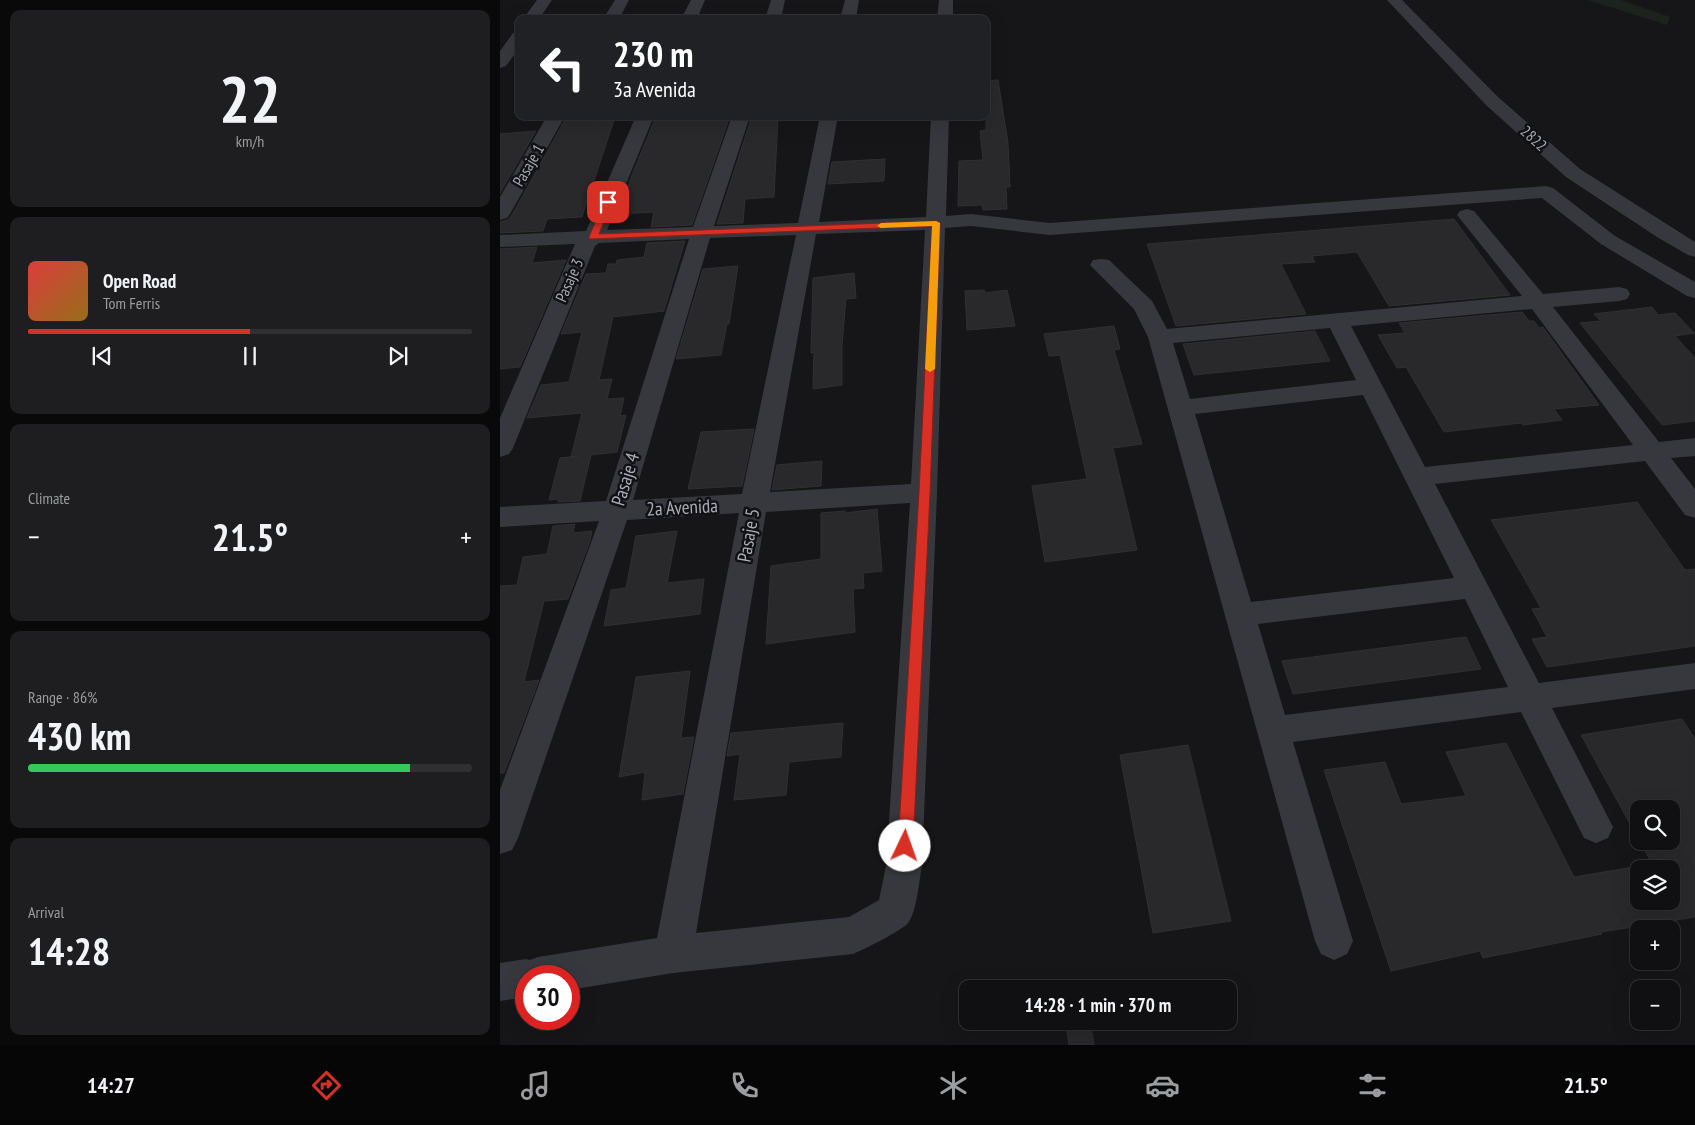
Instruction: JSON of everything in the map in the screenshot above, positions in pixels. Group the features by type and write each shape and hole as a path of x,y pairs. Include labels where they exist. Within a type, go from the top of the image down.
{"street":[{"path":"534,15 545,0"},
{"path":"613,15 622,0"},
{"path":"691,15 698,0"},
{"path":"774,15 778,0"},
{"path":"849,15 852,0"},
{"path":"945,15 946,0"},
{"name":"2822","path":"1394,0 1492,101 1573,173 1664,233 1695,251"},
{"path":"503,69 515,44"},
{"name":"Pasaje 1","path":"500,214 554,120"},
{"name":"Pasaje 3","path":"500,448 564,292 586,242 594,237 643,120"},
{"name":"Pasaje 4","path":"500,838 616,511 701,233 741,120"},
{"name":"Pasaje 5","path":"673,954 754,503 828,120"},
{"path":"580,969 673,954 853,935 895,911 904,866 924,493 940,120"},
{"path":"500,241 971,220 1050,229 1546,192 1608,240 1695,291"},
{"path":"1467,215 1538,302 1695,508"},
{"path":"1101,265 1144,306 1160,337 1334,941"},
{"path":"1160,337 1619,294"},
{"path":"1337,320 1475,586 1596,827"},
{"path":"1179,408 1371,386"},
{"path":"1418,477 1695,447"},
{"name":"2a Avenida","path":"500,517 924,493"},
{"path":"1239,615 1475,586"},
{"path":"1273,731 1695,676"},
{"path":"500,982 515,980"}],"shaded area":[{"path":"1588,0 1621,0 1670,17 1667,25"}],"building":[{"path":"998,80 1008,143 1010,187 1006,187 1007,209 983,210 982,205 958,206 959,161 983,160 980,131 986,130 986,120 990,120 990,81"},
{"path":"565,120 614,120 582,217 547,219 543,231 500,233 500,222 508,220"},
{"path":"655,120 729,120 692,225 651,227 654,212 621,214 630,180"},
{"path":"751,120 778,120 774,197 745,199 743,223 717,224"},
{"path":"536,131 500,193 500,134"},
{"path":"885,159 884,181 828,184 832,162"},
{"path":"1454,219 1510,295 1389,306 1357,252 1312,256 1315,262 1281,264 1306,314 1176,326 1147,244"},
{"path":"685,241 664,311 613,317 599,380 612,379 607,399 624,398 620,416 626,415 617,452 591,455 580,501 558,502 558,499 549,500 560,458 571,457 582,413 527,418 541,385 569,382 582,332 561,334 586,274 606,273 608,264 616,264 617,260 644,257 647,243"},
{"path":"537,247 532,263 566,260 520,367 500,369 500,249"},
{"path":"738,266 729,324 727,324 721,355 676,359 703,269"},
{"path":"854,273 856,298 846,299 842,345 842,385 813,389 814,352 811,353 813,278"},
{"path":"984,290 985,293 1007,290 1015,326 967,330 965,291"},
{"path":"1652,307 1658,315 1675,313 1694,333 1675,336 1695,358 1695,421 1662,425 1580,323 1601,321 1594,314"},
{"path":"1522,312 1529,321 1534,321 1539,328 1543,327 1599,405 1554,409 1562,420 1444,432 1406,367 1397,368 1378,335 1405,333 1399,323"},
{"path":"1114,326 1120,349 1114,350 1142,444 1113,448 1137,550 1045,562 1032,486 1087,479 1060,355 1049,356 1044,334"},
{"path":"1315,331 1330,361 1194,375 1183,344"},
{"path":"754,429 742,486 688,489 701,432"},
{"path":"822,461 821,486 772,490 777,465"},
{"path":"1637,502 1685,570 1695,569 1695,646 1547,667 1532,639 1547,637 1532,609 1541,608 1491,520"},
{"path":"877,509 882,571 863,573 864,588 853,589 855,632 766,644 771,566 821,559 821,513 845,511 845,513"},
{"path":"575,524 573,533 592,531 590,541 568,599 544,601 524,682 539,680 504,773 500,773 500,586 517,585 523,557 547,554 553,526"},
{"path":"677,531 667,583 704,579 700,614 604,626 611,590 626,588 636,536"},
{"path":"1466,637 1481,669 1293,694 1282,661"},
{"path":"690,671 681,738 694,737 683,794 642,800 645,772 619,777 636,677"},
{"path":"1682,719 1695,739 1695,917 1676,920 1630,920 1630,927 1601,932 1602,934 1483,958 1480,951 1391,971 1324,770 1385,762 1401,804 1466,796 1446,752 1506,743 1574,877 1630,868 1630,910 1680,910 1680,860 1650,860 1645,850 1680,850 1680,800 1630,800 1630,824 1581,735"},
{"path":"843,723 841,757 789,762 786,795 734,800 740,754 727,756 731,733"},
{"path":"1188,745 1231,921 1153,933 1120,755"},
{"path":"1067,1030 1092,1030 1094,1045 1069,1045"}],"slow traffic":[{"path":"881,226 936,223 930,369"}],"route":[{"path":"608,202 594,237 936,223 905,846"}]}
